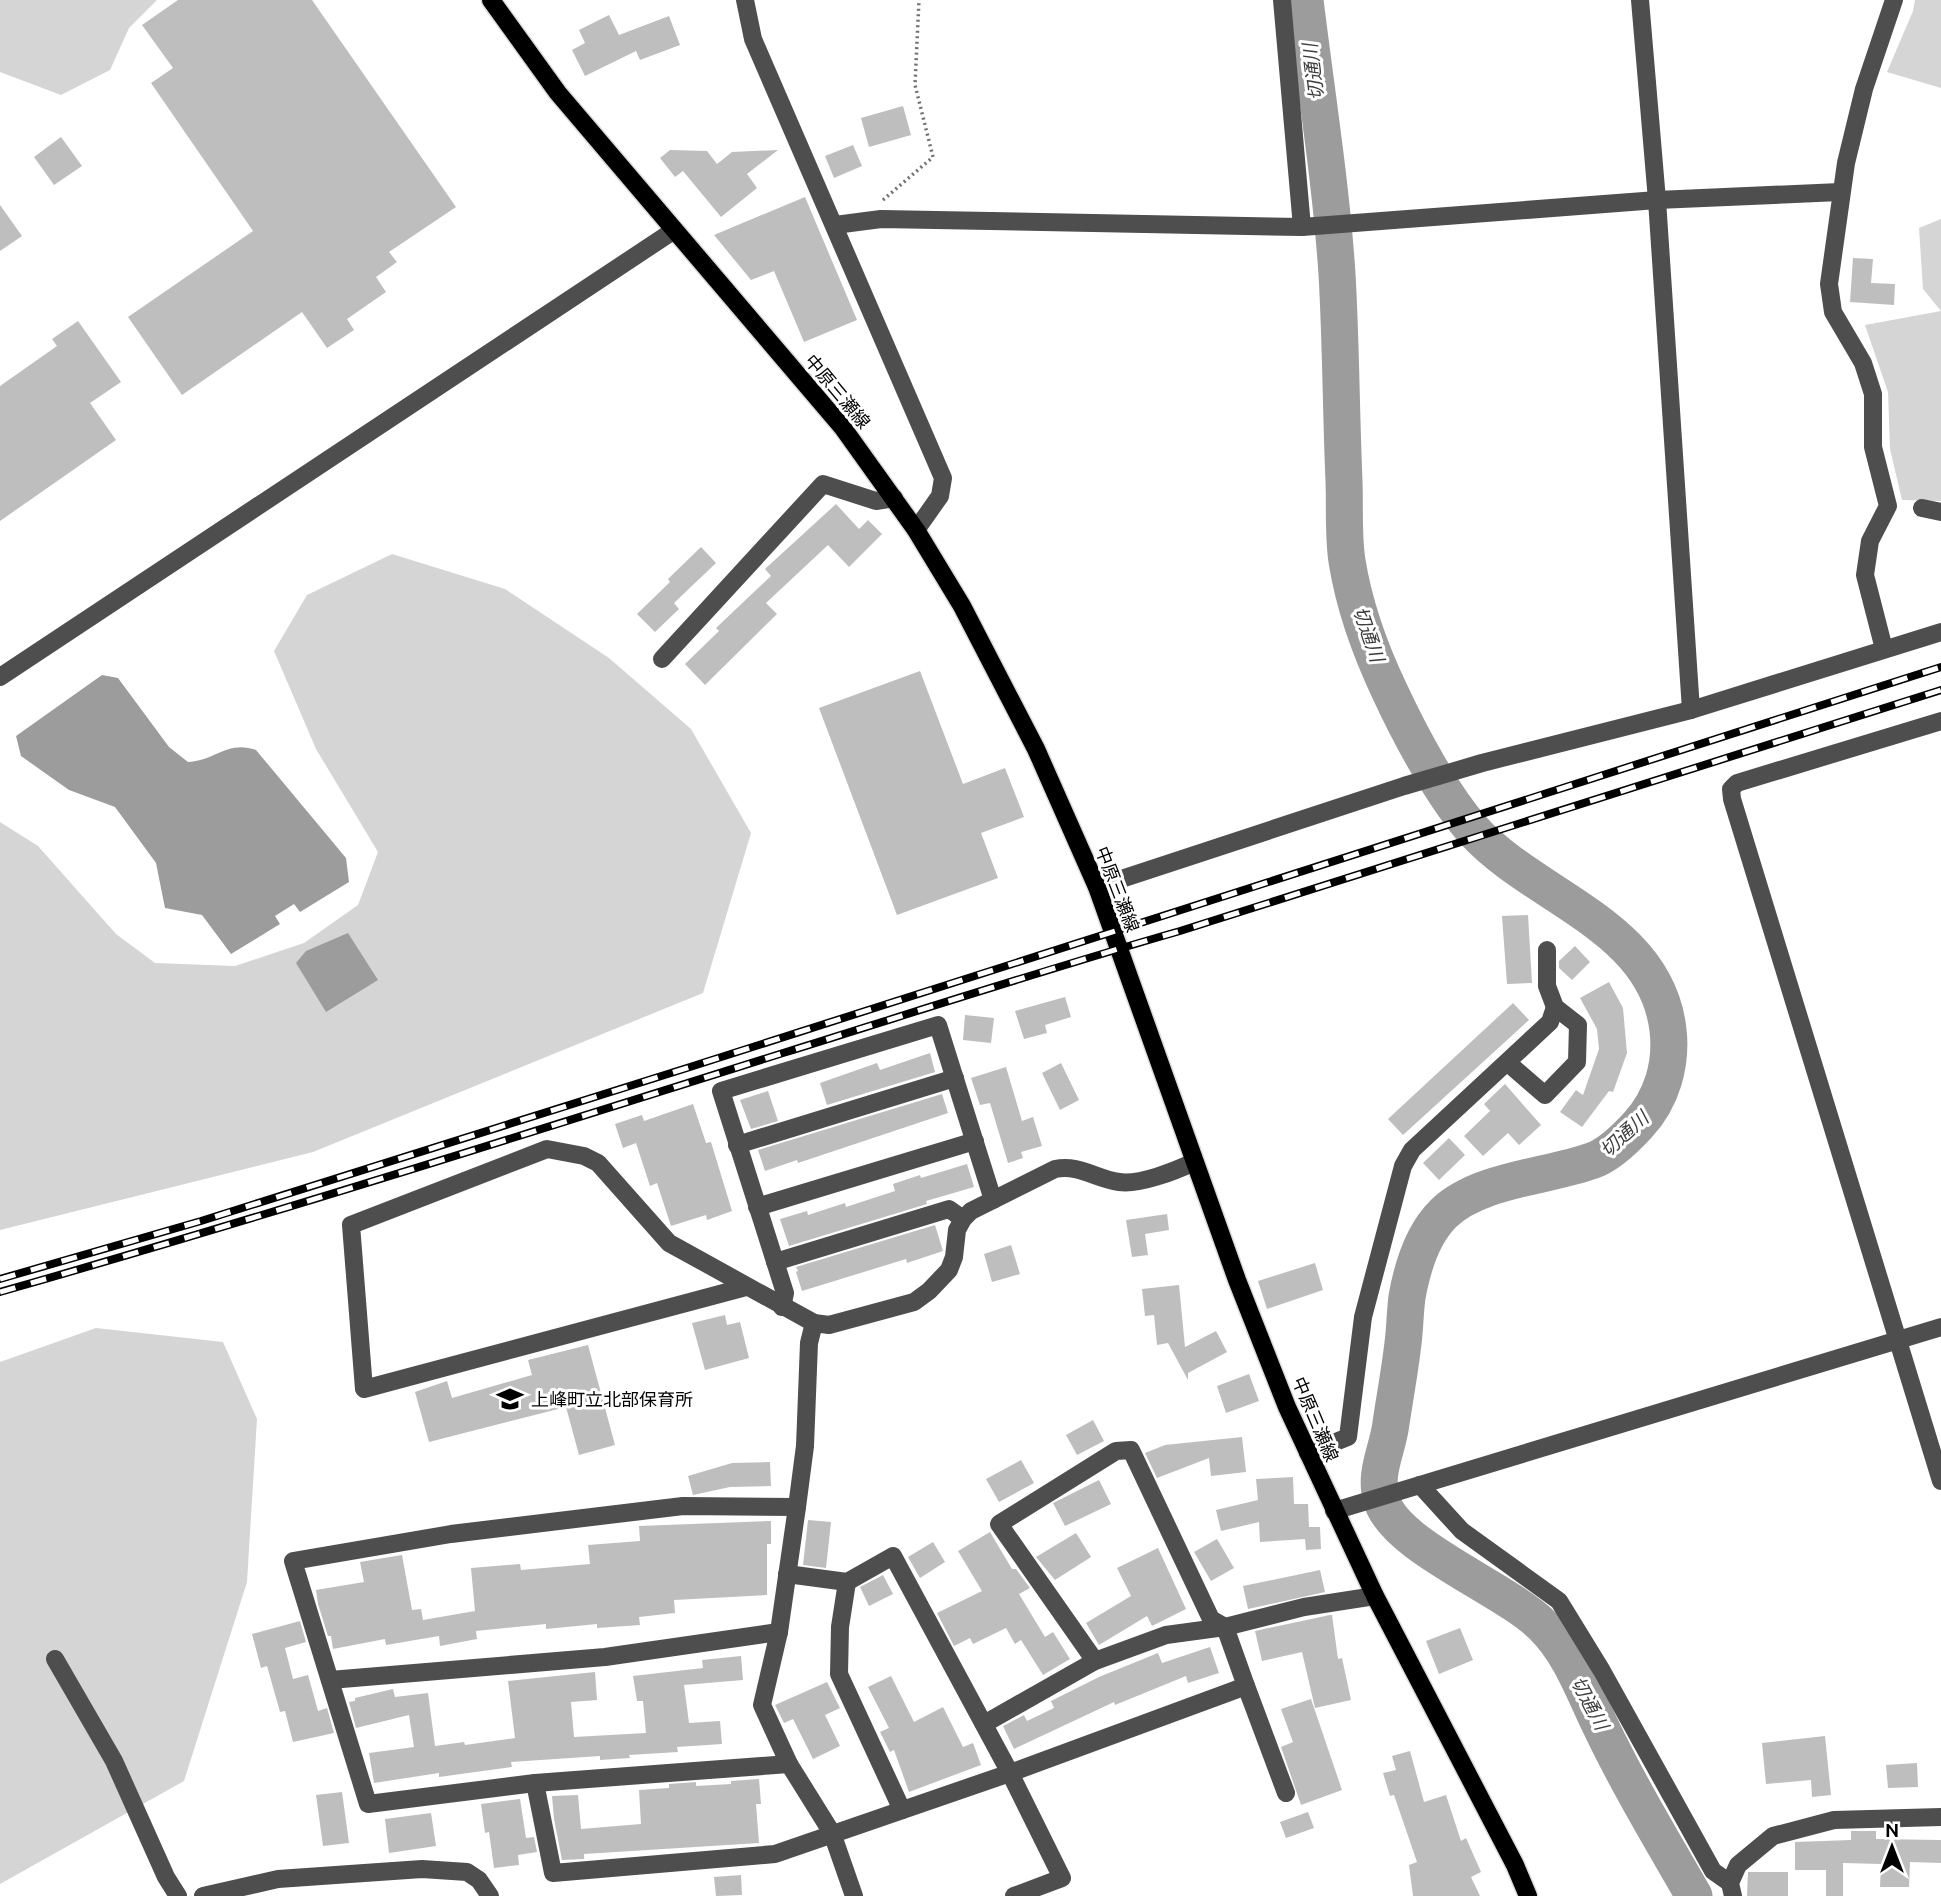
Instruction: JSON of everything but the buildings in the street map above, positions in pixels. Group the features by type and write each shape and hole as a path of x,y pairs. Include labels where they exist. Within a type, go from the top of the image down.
{"main road":[{"name":"中原三瀬線","path":"491,0 558,93 843,428 916,530 962,606 1036,749 1097,887 1237,1280 1308,1453 1375,1596 1515,1865 1528,1896"}],"street":[{"path":"745,0 753,39 943,478 940,496 916,530"},
{"path":"1282,0 1302,227"},
{"path":"1640,0 1657,200 1691,710"},
{"path":"1884,649 1865,575 1870,541 1888,506 1873,447 1873,394 1863,363 1833,312 1829,284 1840,192 1864,89 1894,0"},
{"path":"835,225 881,219 1302,227 1657,200 1840,192"},
{"path":"0,677 673,231"},
{"path":"662,659 823,484 876,501 894,498"},
{"path":"1922,508 1941,512"},
{"path":"1097,887 1404,786 1482,763 1691,710 1941,632"},
{"path":"1941,721 1737,783 1731,789 1736,813 1941,1481"},
{"path":"1508,1062 1545,1095 1577,1062 1577,1025 1555,1007 1546,986 1546,950"},
{"path":"1308,1453 1348,1437 1363,1317 1403,1166 1412,1150 1550,1022 1555,1007"},
{"path":"782,1307 785,1293 721,1091 938,1025 993,1200"},
{"path":"737,1145 955,1078"},
{"path":"758,1207 975,1141"},
{"path":"746,1287 364,1388 351,1225 547,1149 584,1156 598,1163 669,1243 782,1307 814,1323 828,1325 914,1301 948,1270 954,1256 957,1230 971,1211 1055,1169 1066,1167 1117,1182 1130,1183 1175,1171 1194,1162"},
{"path":"775,1262 949,1209 963,1219"},
{"path":"814,1323 809,1343 805,1446 797,1507 779,1632 762,1705 789,1764 832,1833 854,1896"},
{"path":"1334,1511 1941,1327"},
{"path":"1094,1661 999,1524 1116,1451 1131,1450 1211,1619 1225,1627 1286,1793"},
{"path":"1420,1485 1462,1531 1559,1601 1602,1671 1713,1871 1731,1889 1738,1865 1773,1836 1834,1820 1941,1817"},
{"path":"789,1764 535,1783 368,1804 293,1561 452,1534 683,1506 797,1507"},
{"path":"787,1573 846,1582 893,1556 1010,1773 1062,1878 1014,1896"},
{"path":"846,1582 840,1627 839,1674 902,1810"},
{"path":"984,1724 1094,1661 1166,1635 1225,1627 1304,1607 1375,1596"},
{"path":"330,1680 605,1657 779,1632"},
{"path":"55,1660 114,1760 166,1877 178,1896"},
{"path":"535,1783 554,1873 775,1854 1010,1773 1246,1686"},
{"path":"203,1896 278,1879 422,1869 467,1872 478,1880 490,1896"}],"path":[{"path":"881,219 882,201 933,157 915,85 919,0"}],"shaded area":[{"path":"0,0 157,0 129,28 110,70 61,95 0,72"},
{"path":"1915,0 1941,0 1941,88 1887,72 1913,11"},
{"path":"1941,219 1941,311 1923,289 1919,228"},
{"path":"1941,311 1941,501 1902,500 1890,449 1888,392 1865,325"},
{"path":"392,554 505,589 609,658 691,729 751,833 703,993 313,1152 0,1230 0,822 38,846 116,934 155,963 235,966 304,943 358,905 378,852 316,749 274,651 307,595"},
{"path":"102,675 118,678 169,747 188,762 229,749 256,750 346,858 349,882 300,912 294,904 275,916 280,924 231,954 202,915 165,908 156,863 115,807 69,790 21,756 16,736"},
{"path":"348,933 378,980 326,1012 296,963 306,951"},
{"path":"96,1328 223,1342 257,1419 247,1582 184,1781 0,1884 0,1362"}],"waterway":[{"name":"切通川","path":"1305,0 1337,274 1346,551 1350,578 1364,628 1407,727 1461,816 1498,854 1589,916 1641,964 1659,994 1669,1043 1664,1080 1653,1104 1638,1125 1612,1150 1576,1166 1515,1180 1475,1193 1443,1214 1429,1232 1415,1264 1407,1297 1400,1363 1380,1471 1382,1501 1391,1518 1408,1535 1526,1612 1553,1637 1569,1660 1622,1769 1694,1896"}],"railway":[{"path":"0,1279 201,1221 690,1067 1941,667"},
{"path":"0,1292 197,1235 1180,931 1941,690"}],"place":[{"name":"上峰町立北部保育所","path":"510,1399"}]}
